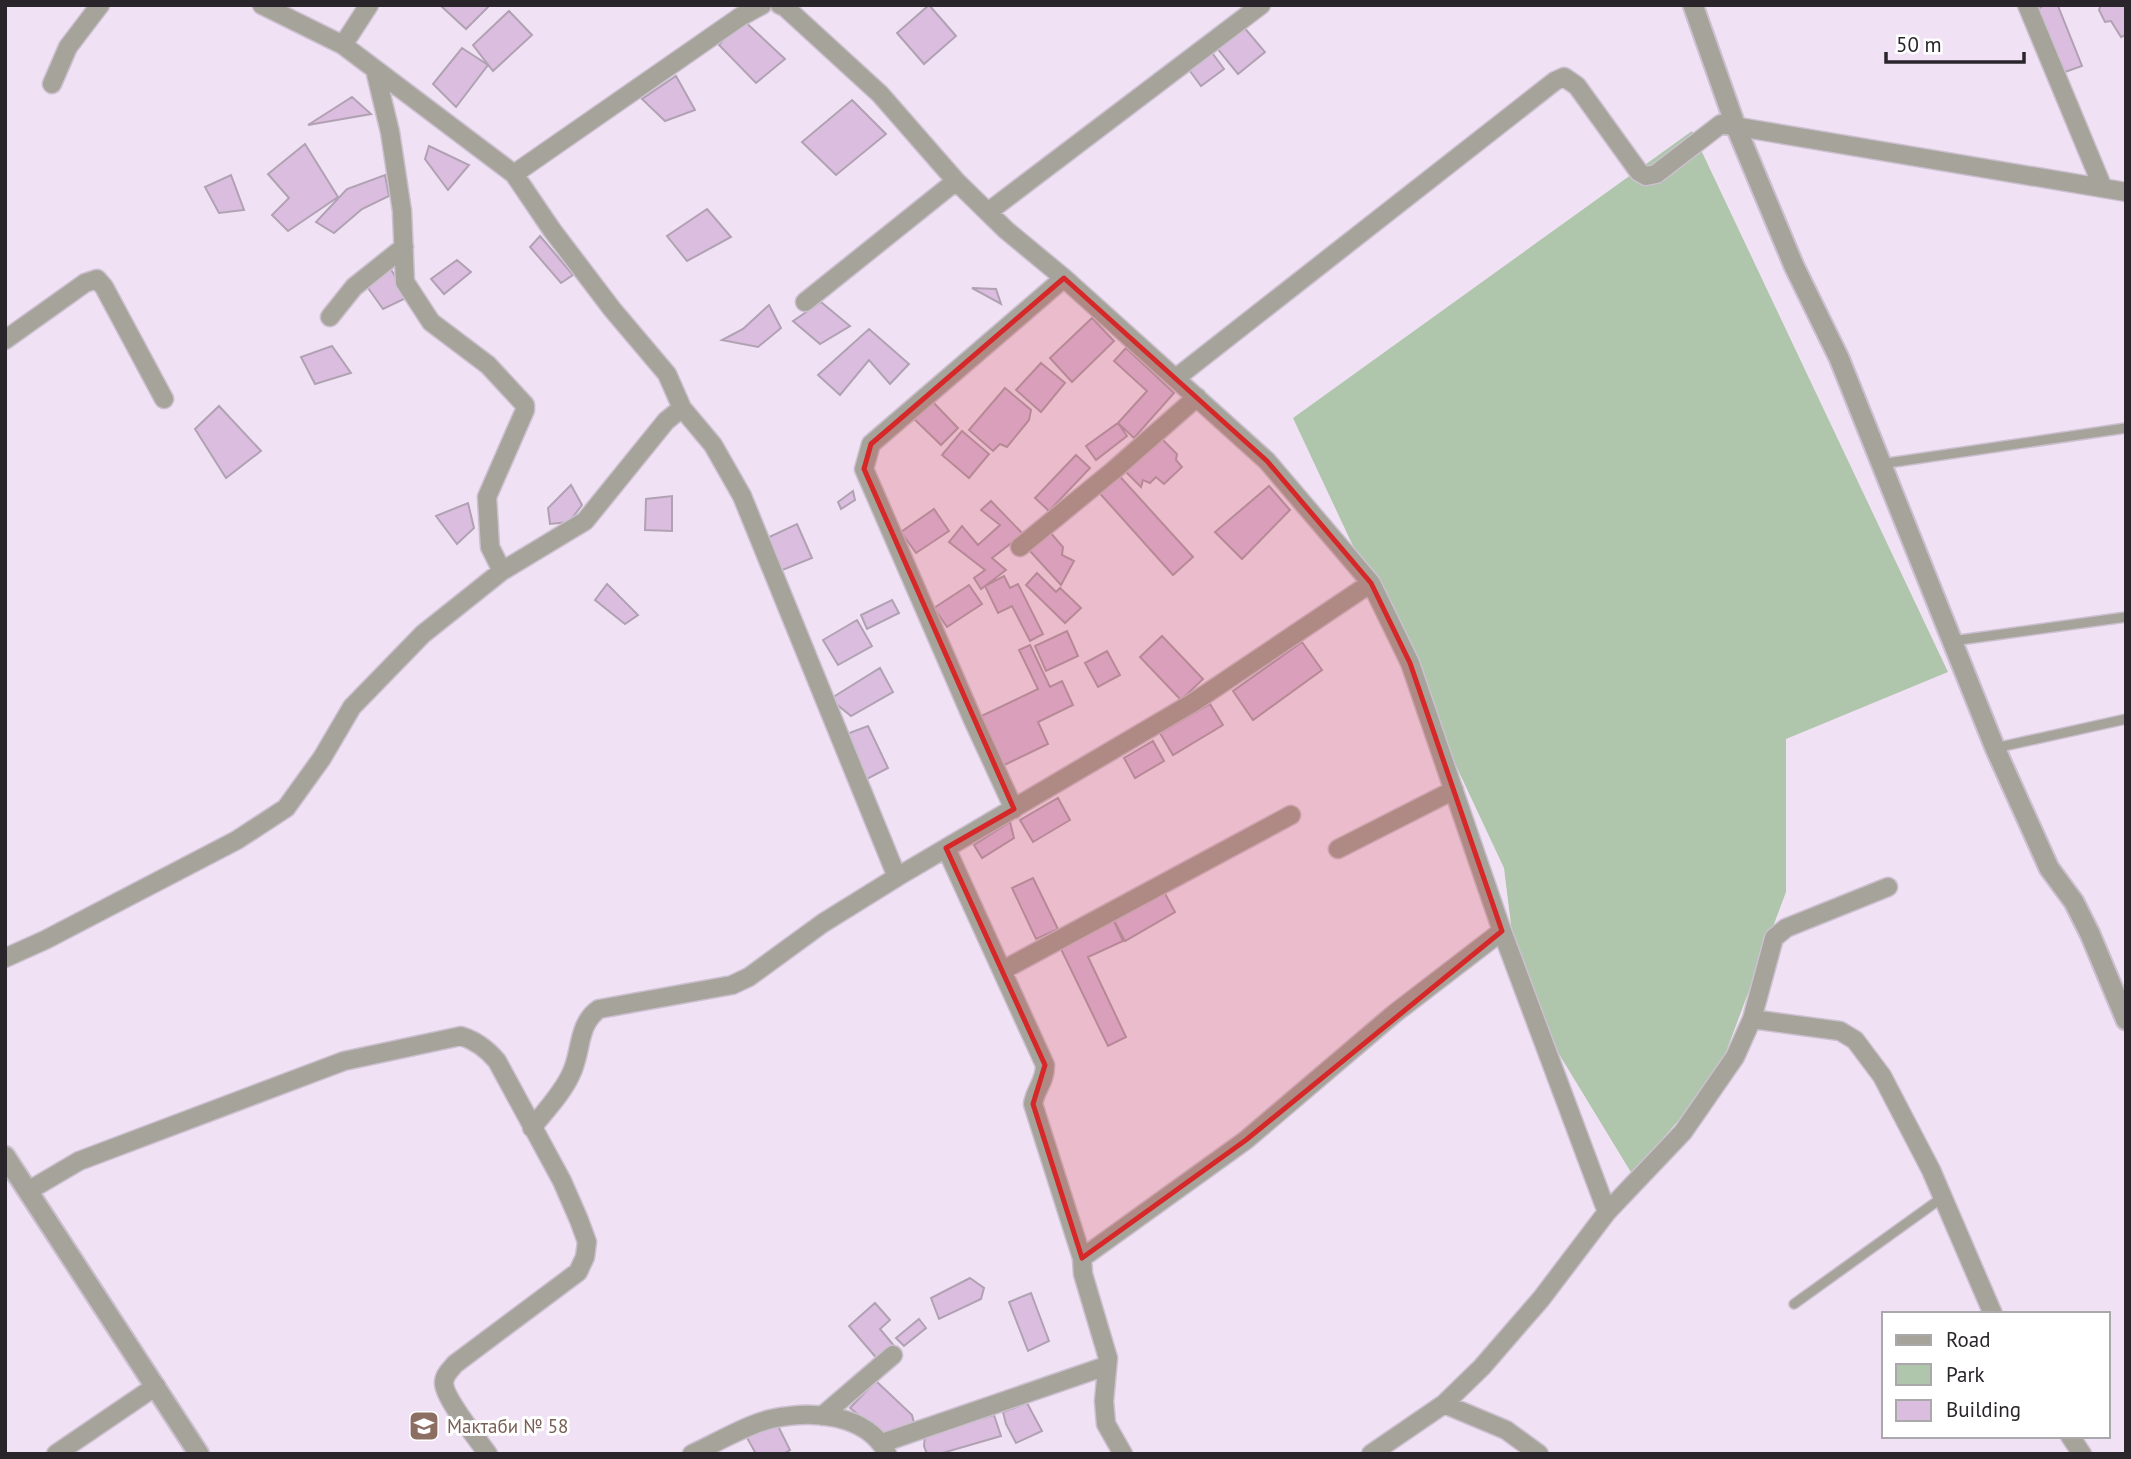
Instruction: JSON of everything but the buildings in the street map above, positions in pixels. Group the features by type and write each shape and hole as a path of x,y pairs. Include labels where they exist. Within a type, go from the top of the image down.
{"street":[{"path":"52,84 68,47 100,5"},
{"path":"262,5 342,45 514,174 552,230 612,309 667,374 682,408 713,445 742,496 897,877"},
{"path":"342,45 369,5"},
{"path":"514,174 740,17 762,5"},
{"path":"780,5 880,94 956,181 1006,229 1267,461 1371,583 1410,663 1502,930 1607,1212"},
{"path":"988,212 1261,5"},
{"path":"1693,5 1736,127 1794,266 1839,358 1995,748 2049,868 2074,902 2090,934 2126,1020"},
{"path":"2028,5 2103,188"},
{"path":"375,70 390,132 402,211 405,282 431,322 488,365 525,405 526,410 487,497 490,547 502,571"},
{"path":"1176,378 1555,80 1564,77 1577,86 1639,172 1646,176 1656,174 1721,124 2126,192"},
{"path":"805,302 956,181"},
{"path":"330,317 354,287 404,247"},
{"path":"1014,809 864,469 871,444 1064,278"},
{"path":"5,340 85,283 97,279 104,287 164,399"},
{"path":"1020,547 1115,470 1197,397"},
{"path":"5,958 237,840 286,808 322,758 352,707 423,634 502,571 585,521 666,421 682,408"},
{"path":"533,1128 572,1072 584,1026 589,1016 598,1009 732,985 749,977 823,923 1194,702 1371,583"},
{"path":"1338,849 1454,790"},
{"path":"1003,970 1291,816"},
{"path":"946,848 1045,1065 1045,1078 1035,1091 1033,1104 1082,1258 1083,1274 1108,1358 1104,1401 1106,1424 1123,1454"},
{"path":"1371,1454 1390,1448 1444,1404 1482,1367 1541,1299 1607,1212 1683,1132 1735,1057 1752,1019 1774,939 1786,928 1888,887"},
{"path":"1082,1258 1246,1140 1395,1014 1502,930"},
{"path":"1752,1019 1840,1031 1855,1040 1882,1076 1943,1197 1992,1312"},
{"path":"28,1191 79,1161 344,1061 461,1036 487,1049 497,1061 562,1181 587,1242 585,1257 578,1272 448,1372 444,1379 446,1393 488,1454"},
{"path":"5,1156 200,1454"},
{"path":"822,1416 893,1355"},
{"path":"692,1454 769,1419 800,1415 847,1419 864,1428 885,1449 1106,1366"},
{"path":"56,1454 156,1386"},
{"path":"1444,1404 1506,1430 1539,1454"},
{"path":"2071,1438 2082,1454"}],"lane":[{"path":"1881,464 2126,428"},
{"path":"1952,641 2126,617"},
{"path":"1995,748 2126,719"},
{"path":"1794,1304 1943,1197"}],"highlighted area":[{"path":"1064,278 1267,461 1371,583 1410,663 1502,931 1246,1140 1082,1258 1033,1104 1045,1065 946,848 1014,809 864,469 866,457 871,444"}],"green space":[{"path":"1692,131 1948,672 1786,739 1786,892 1717,1076 1632,1174 1548,1036 1513,941 1504,868 1293,418"}],"place":[{"name":"Мактаби № 58","path":"424,1426"}]}
